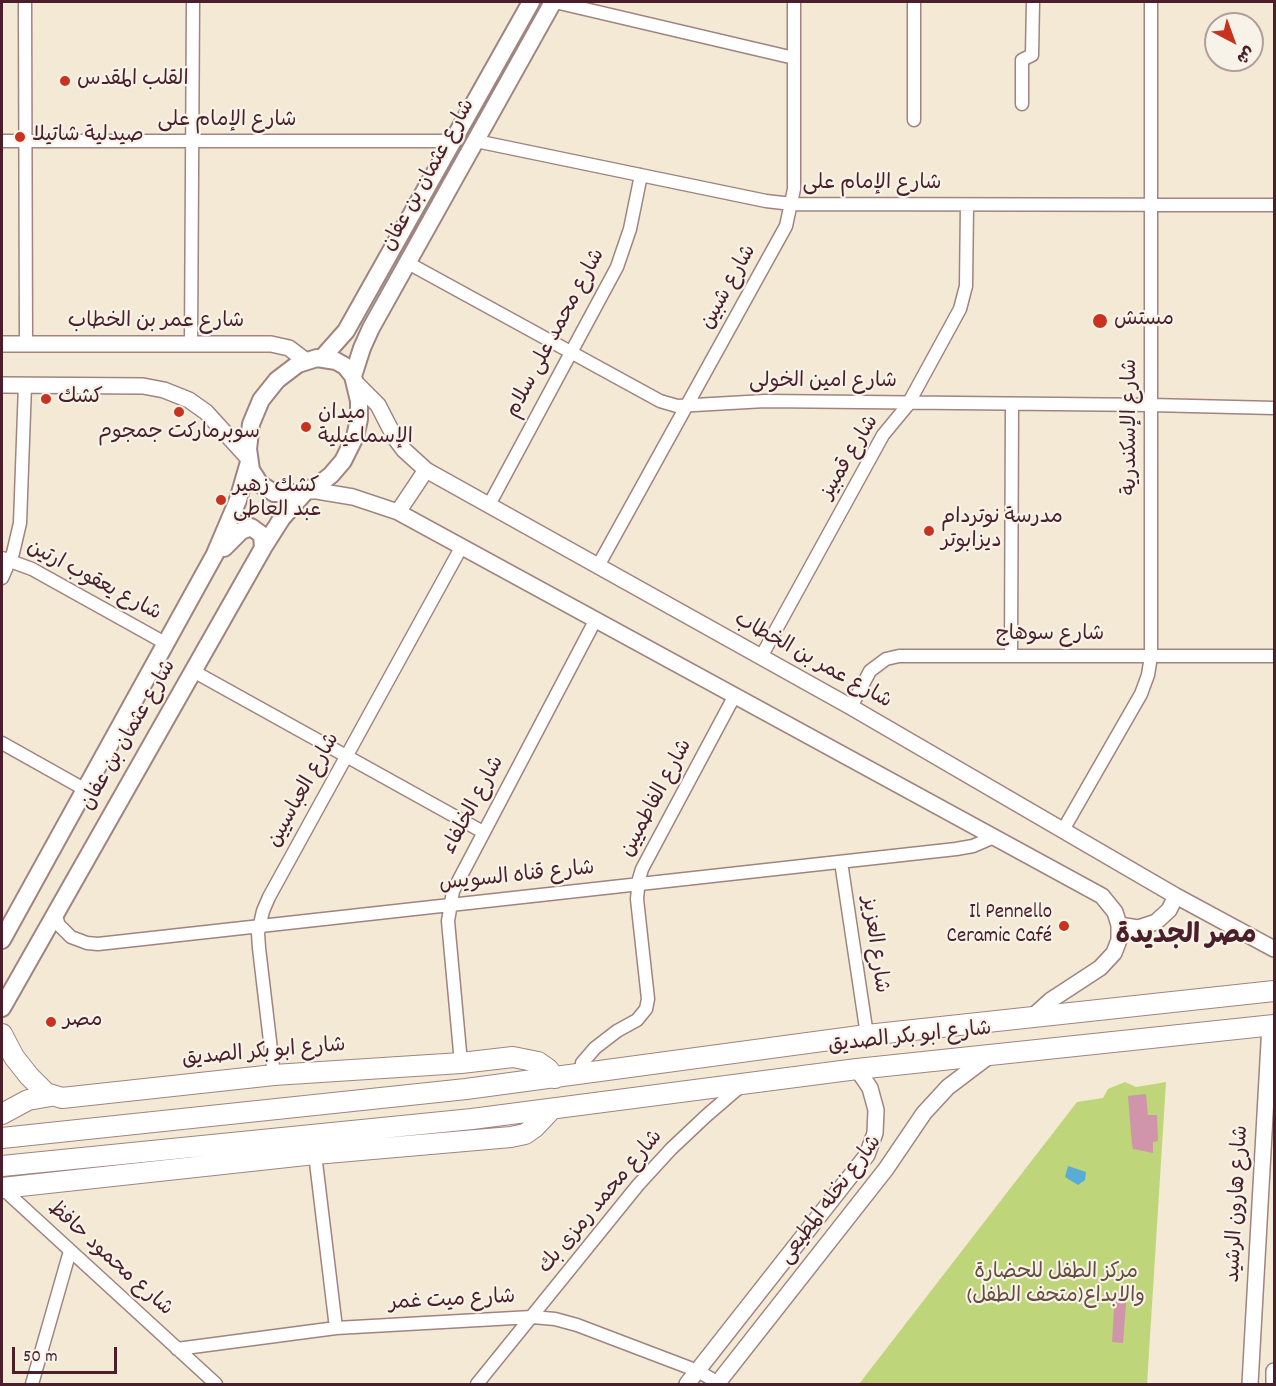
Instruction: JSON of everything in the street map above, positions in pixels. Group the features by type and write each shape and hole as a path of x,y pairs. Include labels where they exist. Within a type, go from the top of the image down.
{"main road":[{"name":"شارع عثمان بن عفان","path":"314,359 346,331 531,2"},
{"name":"شارع عثمان بن عفان","path":"355,380 368,335 554,2"},
{"path":"314,359 340,363 355,380 359,401 359,419 352,445 343,461 331,475 306,491 290,494 274,493 260,484 251,470 249,432 261,400 277,380 290,369 314,359"},
{"name":"شارع عثمان بن عفان","path":"2,940 210,563 232,518 249,460"},
{"name":"شارع عثمان بن عفان","path":"2,1008 263,548 282,518 306,491"},
{"path":"210,563 238,533 248,528 260,533 263,538 263,548"},
{"name":"شارع ابو بكر الصديق","path":"2,1138 466,1089 867,1035 1275,991"},
{"name":"شارع ابو بكر الصديق","path":"2,1166 472,1119 857,1069 1272,1025"},
{"path":"2,1034 9,1050 29,1077 51,1096"},
{"name":"شارع ابو بكر الصديق","path":"2,1114 28,1100 51,1096 68,1098 274,1076 461,1063 513,1057 526,1058 543,1065 555,1078"},
{"path":"2,1188 315,1154 511,1137 530,1131 552,1109"}],"street":[{"path":"25,2 26,344"},
{"path":"191,344 193,2"},
{"path":"554,2 794,58"},
{"name":"شارع شبين","path":"598,566 784,232 792,204 794,182 794,2"},
{"path":"914,120 915,2"},
{"path":"1022,104 1022,60 1032,55 1033,2"},
{"name":"شارع الإسكندرية","path":"1063,830 1141,693 1148,675 1151,656 1151,2"},
{"name":"شارع الإمام على","path":"2,141 453,141"},
{"name":"شارع الإمام على","path":"476,141 792,204 1275,205"},
{"name":"شارع محمد على سلام","path":"489,505 617,267 632,219 640,175"},
{"name":"شارع قمبيز","path":"761,657 883,435 909,403 960,309 964,298 967,205"},
{"name":"شارع امين الخولى","path":"408,263 660,401 687,406 765,401 1275,408"},
{"name":"شارع عمر بن الخطاب","path":"2,344 275,344 314,359"},
{"name":"شارع عمر بن الخطاب","path":"355,380 378,405 404,450 426,470 851,706 1176,896 1275,949"},
{"path":"2,385 143,386 170,392 189,400 206,412 249,460"},
{"path":"2,578 6,559 20,523 25,385"},
{"path":"1011,656 1012,404"},
{"path":"398,512 426,470"},
{"path":"306,491 353,497 398,512 1102,896 1115,912 1119,925 1119,940 1110,958 1094,973 1051,999 1031,1018"},
{"name":"شارع العباسيين","path":"274,1076 259,948 259,927 269,897 462,546"},
{"name":"شارع يعقوب ارتين","path":"6,559 32,569 165,643"},
{"name":"شارع الخلفاء","path":"461,1063 448,929 450,905 456,885 596,620"},
{"name":"شارع سوهاج","path":"851,706 870,671 880,662 892,657 1275,656"},
{"path":"193,671 483,832"},
{"name":"شارع الفاطميين","path":"581,1074 582,1063 595,1048 617,1031 637,1020 646,1009 648,999 637,899 642,869 735,695"},
{"path":"2,743 84,789"},
{"name":"شارع قناه السويس","path":"55,914 63,929 71,937 93,944 841,862 967,847 994,837"},
{"name":"شارع العزيز","path":"841,862 867,1035"},
{"path":"1119,925 1138,927 1156,922 1169,910 1176,896"},
{"name":"شارع هارون الرشيد","path":"1250,1384 1272,1025"},
{"name":"شارع نخله المطيعى","path":"717,1384 886,1169 912,1127 929,1106 962,1075 991,1054"},
{"name":"شارع نخله المطيعى","path":"687,1384 867,1155 875,1133 876,1110 870,1088 857,1069"},
{"name":"شارع محمد رمزى بك","path":"477,1384 651,1171 699,1122 742,1084"},
{"path":"315,1154 336,1328"},
{"name":"شارع محمود حافظ","path":"2,1188 216,1384"},
{"path":"32,1384 70,1251"},
{"name":"شارع ميت غمر","path":"177,1349 336,1328 532,1317 555,1319 577,1325 698,1371 717,1384"},
{"path":"1274,1384 1275,1371"}],"green space":[{"name":"مركز الطفل للحضارة والابداع(متحف الطفل)","path":"1125,1082 1136,1087 1166,1082 1147,1384 859,1384 1077,1102 1103,1098 1108,1089"}],"water":[{"path":"1068,1166 1086,1172 1085,1180 1078,1185 1065,1177"}],"building":[{"path":"1146,1094 1148,1115 1157,1115 1158,1141 1153,1142 1153,1153 1133,1149 1132,1145 1128,1096"},
{"path":"1115,1292 1127,1292 1123,1343 1112,1342"}],"place":[{"name":"القلب المقدس","path":"65,81"},
{"name":"صيدلية شاتيلا","path":"20,137"},
{"name":"مستش","path":"1100,321"},
{"name":"كشك","path":"46,399"},
{"name":"سوبرماركت جمجوم","path":"179,412"},
{"name":"ميدان الإسماعيلية","path":"306,427"},
{"name":"كشك زهير عبد العاطى","path":"221,500"},
{"name":"مدرسة نوتردام ديزابوتر","path":"929,531"},
{"name":"Il Pennello Ceramic Café","path":"1064,926"},
{"name":"مصر","path":"51,1022"}],"district":[{"name":"مصر الجديدة","path":"1186,938"}]}
